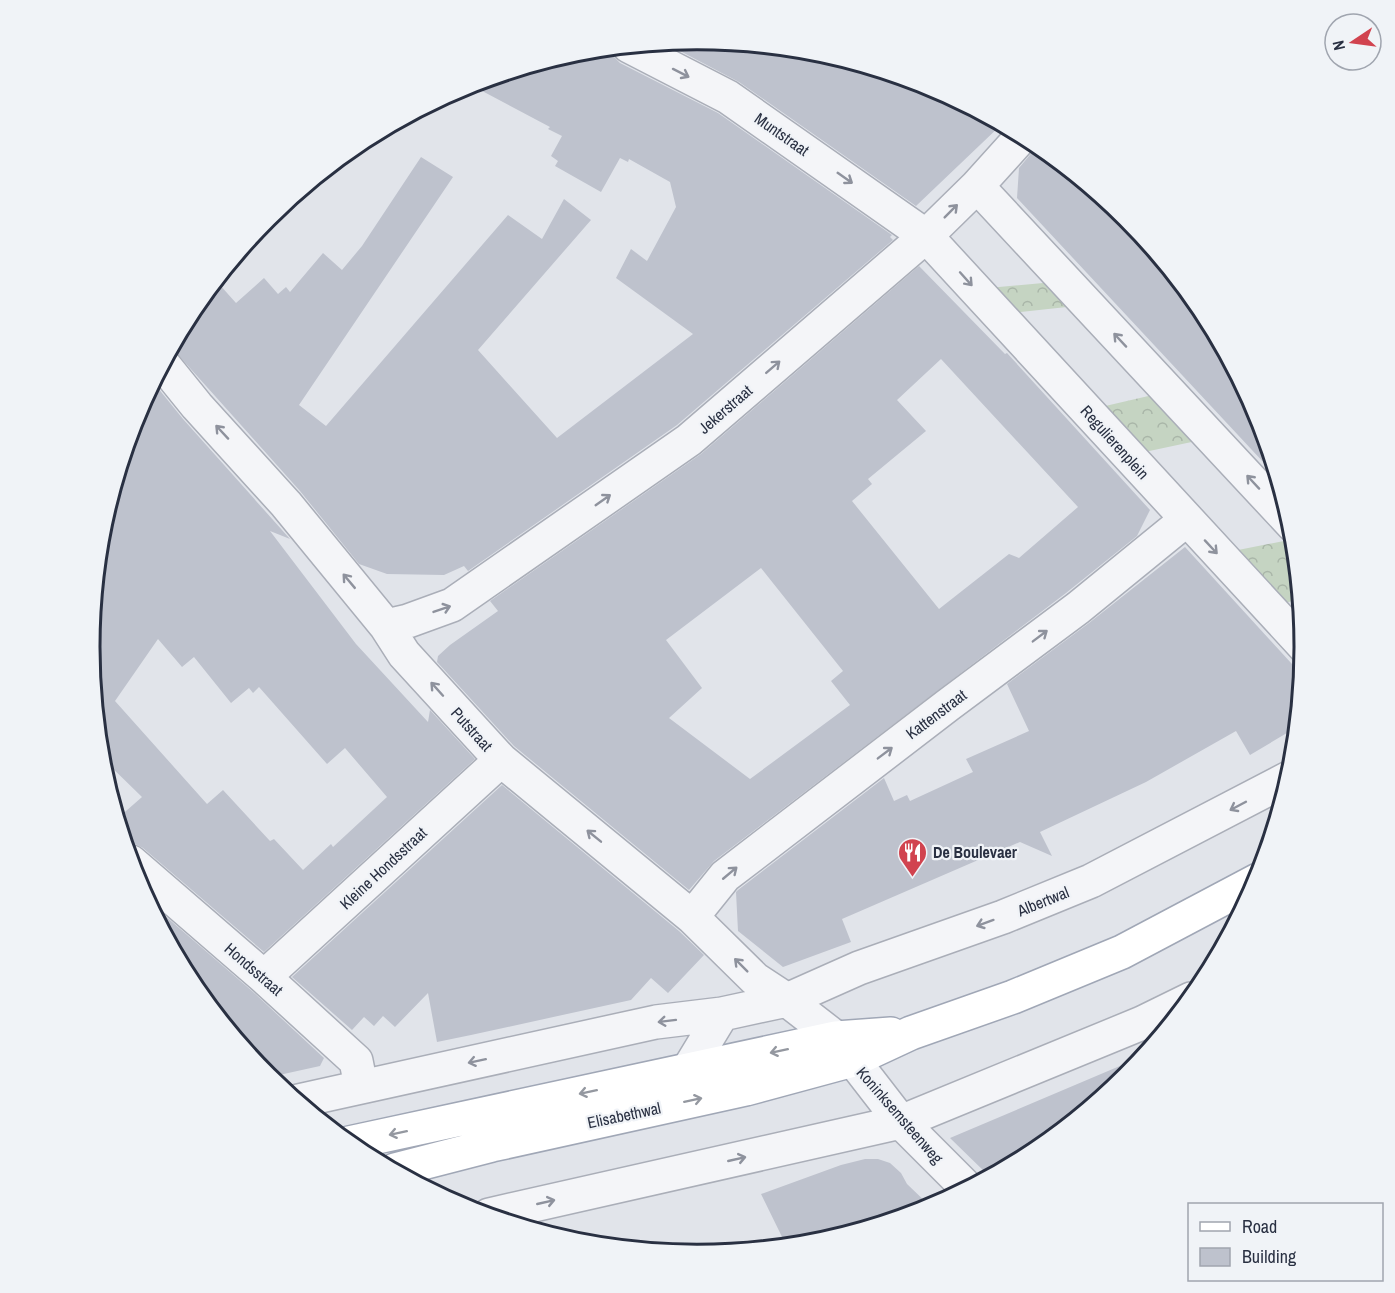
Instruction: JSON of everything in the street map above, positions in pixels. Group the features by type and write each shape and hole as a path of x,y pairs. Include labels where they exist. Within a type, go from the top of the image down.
{"main road":[{"path":"844,1049 911,1033 1013,997 1122,952 1243,888"},
{"name":"Elisabethwal","path":"362,1140 688,1070 844,1049"},
{"name":"Elisabethwal","path":"405,1167 492,1145 746,1089 844,1049"}],"street":[{"name":"Muntstraat","path":"642,53 728,97 926,236"},
{"name":"Jekerstraat","path":"386,626 408,621 452,605 689,440 926,236 977,186 1017,142"},
{"path":"977,186 1278,509"},
{"name":"Regulierenplein","path":"926,236 1294,635"},
{"name":"Putstraat","path":"168,370 197,406 286,504 386,626 405,654 501,760 692,916 755,979 787,1000 844,1049"},
{"name":"Kattenstraat","path":"692,916 725,876 1078,608 1186,520"},
{"name":"Kleine Hondsstraat","path":"264,977 501,760"},
{"name":"Albertwal","path":"787,1000 859,968 1003,917 1091,881 1278,784"},
{"name":"Hondsstraat","path":"146,875 264,977 356,1061 361,1086"},
{"path":"308,1099 656,1023 722,1014 787,1000"},
{"path":"505,1211 901,1122 1142,1023 1172,1008"},
{"path":"688,1070 722,1014"},
{"name":"Koninksemsteenweg","path":"844,1049 901,1122 961,1182"}],"green space":[{"path":"1054,282 1076,306 1011,313 988,288"},
{"path":"1157,394 1201,440 1140,453 1101,407"},
{"path":"1285,541 1292,601 1284,603 1233,551"}],"building":[{"path":"679,50 737,51 775,55 852,70 926,95 996,129 916,206 739,82"},
{"path":"614,56 620,63 718,113 892,235 890,237 893,240 677,425 468,571 464,566 444,575 387,574 359,564 300,491 177,354 221,287 236,303 264,278 278,294 286,287 290,292 323,253 342,270 362,246 421,157 453,177 299,405 326,426 508,215 542,239 564,199 591,220 478,350 557,438 693,334 616,278 631,249 647,261 676,207 670,182 629,159 628,162 620,158 601,192 555,166 558,161 551,156 562,136 548,129 550,127 481,90 543,70"},
{"path":"1032,152 1061,173 1120,224 1171,283 1215,348 1233,382 1266,465 1017,198 1019,168"},
{"path":"919,266 1005,354 1007,353 1150,510 1137,536 1066,593 714,861 689,890 514,746 437,662 438,656 450,645 498,611 490,601 701,454","holes":["941,359 1078,507 1019,558 1009,554 939,609 852,501 872,484 868,479 926,431 897,400","761,568 843,671 831,681 850,705 750,779 669,718 702,688 666,640"]},
{"path":"159,389 290,539 270,531 356,644 428,722 430,710 475,759 264,952 143,848 134,844 124,812 142,797 113,769 106,724 100,646 102,607 112,530 132,455","holes":["158,639 182,667 194,657 231,703 249,688 253,693 259,687 327,764 345,748 387,797 333,847 331,844 303,870 274,839 270,841 223,790 207,804 115,701"]},
{"path":"1185,547 1294,666 1288,733 1250,755 1236,731 1146,782 1040,832 1052,856 1020,842 842,919 851,942 783,967 738,931 736,892 884,778 894,801 907,795 910,801 973,772 966,759 1029,731 1007,684"},
{"path":"502,785 679,931 704,955 668,993 651,978 631,1000 471,1035 437,1042 428,993 395,1027 383,1016 374,1026 364,1017 352,1030 292,977"},
{"path":"164,915 252,991 324,1058 320,1066 281,1075 275,1069 224,1010 180,945"},
{"path":"1124,1064 1061,1120 983,1171 950,1138"},
{"path":"865,1159 878,1159 890,1163 923,1199 852,1223 782,1237 761,1194 841,1165"}],"place":[{"name":"De Boulevaer","path":"912,878"}]}
